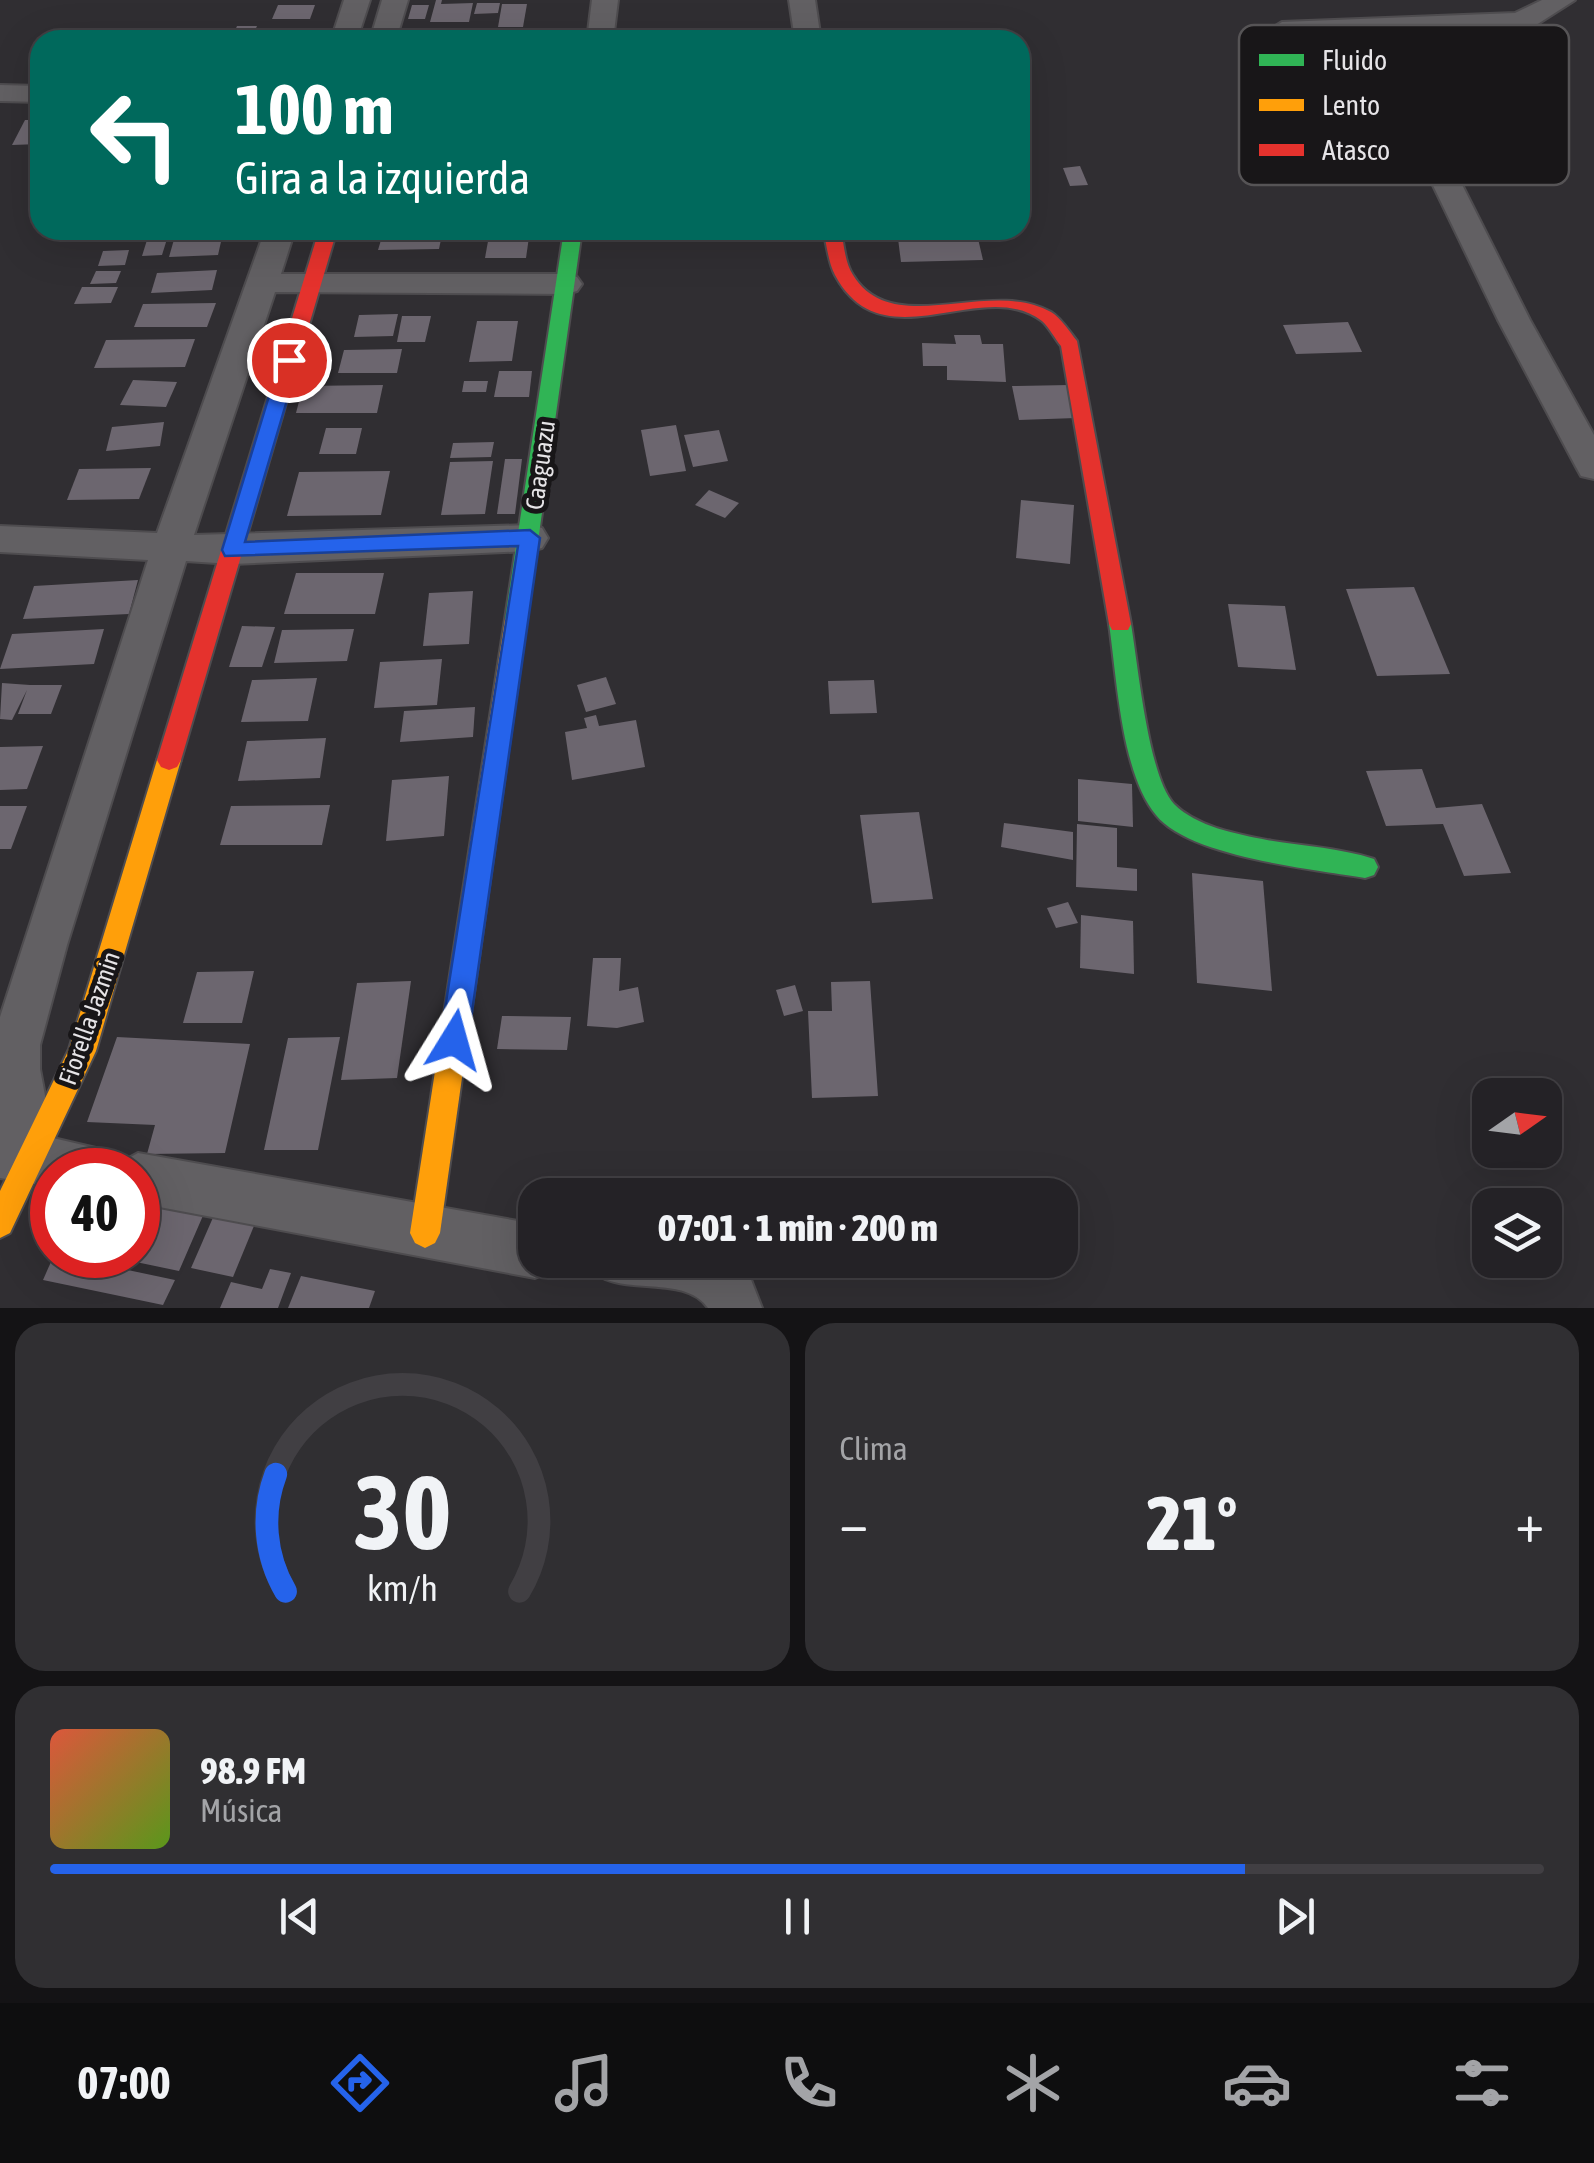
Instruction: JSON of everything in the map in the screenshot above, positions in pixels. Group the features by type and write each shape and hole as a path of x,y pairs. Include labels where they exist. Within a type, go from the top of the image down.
{"street":[{"path":"347,30 357,0"},
{"path":"386,30 395,0"},
{"path":"601,30 605,0"},
{"path":"802,0 806,30"},
{"path":"1514,25 1562,0"},
{"path":"1414,25 1520,21"},
{"path":"0,93 30,94"},
{"path":"1447,185 1529,351 1594,468"},
{"name":"Fiorella Jazmin","path":"16,1156 16,1045 44,945 171,548 277,240"},
{"name":"Fiorella Jazmin","path":"16,1156 82,1051 325,240"},
{"name":"Caaguazu","path":"425,1233 573,240"},
{"path":"835,240 845,277 856,293 875,308 900,312 1006,304 1040,310 1059,322 1070,345 1146,768 1164,810 1206,836 1365,867"},
{"path":"262,284 566,284"},
{"path":"0,539 232,550 530,538"},
{"path":"0,1223 16,1156"},
{"path":"160,1182 518,1248"},
{"path":"722,1278 732,1292 735,1308"}],"building":[{"path":"436,0 442,0 441,4 473,3 469,22 430,22"},
{"path":"477,3 500,3 498,13 474,14"},
{"path":"502,4 527,4 523,27 498,27"},
{"path":"278,5 315,5 310,19 272,19"},
{"path":"412,5 429,5 425,19 408,19"},
{"path":"237,26 257,26 255,30 235,30"},
{"path":"260,28 307,28 306,30"},
{"path":"478,28 478,30 427,29"},
{"path":"25,120 30,120 30,144 12,145"},
{"path":"1080,166 1088,185 1070,186 1063,168"},
{"path":"147,240 167,240 162,255 142,256"},
{"path":"174,240 221,240 218,255 169,257"},
{"path":"381,240 441,240 439,249 378,250"},
{"path":"488,240 529,240 526,258 485,258"},
{"path":"898,240 978,240 983,260 901,262"},
{"path":"129,250 125,265 98,266 103,251"},
{"path":"217,270 212,290 151,293 157,273"},
{"path":"96,271 121,271 116,283 90,284"},
{"path":"82,287 118,287 111,303 74,304"},
{"path":"216,303 207,327 134,327 143,304"},
{"path":"398,314 393,336 354,337 359,315"},
{"path":"402,316 431,316 425,342 397,342"},
{"path":"477,321 518,321 512,361 469,362"},
{"path":"1348,322 1362,352 1296,354 1283,325"},
{"path":"954,335 980,335 982,344 1003,344 1006,382 947,380 947,366 923,366 922,343 956,344"},
{"path":"195,339 185,367 94,368 106,340"},
{"path":"402,349 397,373 338,373 344,350"},
{"path":"499,371 532,371 529,397 494,397"},
{"path":"133,380 177,382 166,407 120,405"},
{"path":"464,381 488,381 486,392 462,392"},
{"path":"383,385 377,413 296,413 303,386"},
{"path":"1069,385 1076,418 1019,420 1012,386"},
{"path":"164,422 160,446 106,451 112,427"},
{"path":"676,425 686,471 650,476 641,430"},
{"path":"326,428 362,428 356,454 319,454"},
{"path":"719,430 728,461 693,467 684,435"},
{"path":"494,442 491,457 450,458 453,443"},
{"path":"505,459 522,459 515,514 497,514"},
{"path":"493,461 485,514 441,515 450,462"},
{"path":"151,468 139,499 67,500 79,469"},
{"path":"390,471 381,515 287,516 299,472"},
{"path":"709,490 739,503 725,518 695,505"},
{"path":"1021,500 1074,505 1070,564 1016,558"},
{"path":"296,573 384,573 375,614 284,614"},
{"path":"138,580 129,614 23,619 34,586"},
{"path":"1414,587 1450,674 1377,676 1346,589"},
{"path":"473,591 469,644 423,646 429,593"},
{"path":"1228,604 1285,606 1296,670 1238,667"},
{"path":"242,626 275,627 262,667 229,667"},
{"path":"104,629 94,664 0,669 12,634"},
{"path":"354,629 347,661 274,663 282,630"},
{"path":"442,659 437,705 374,708 380,662"},
{"path":"606,677 616,704 586,712 577,685"},
{"path":"317,678 308,721 241,722 252,680"},
{"path":"874,680 877,713 830,714 828,681"},
{"path":"2,683 62,685 51,714 18,714 27,690 12,720 0,719"},
{"path":"475,707 473,737 400,742 404,711"},
{"path":"596,715 599,726 636,720 645,767 572,780 565,732 587,728 584,718"},
{"path":"326,738 320,778 238,781 247,741"},
{"path":"43,746 27,789 0,790 0,747"},
{"path":"1422,769 1436,808 1482,804 1511,873 1464,876 1443,824 1386,826 1366,771"},
{"path":"449,776 444,836 386,841 392,780"},
{"path":"1078,779 1132,784 1133,827 1078,821"},
{"path":"330,805 322,845 220,845 231,806"},
{"path":"0,806 27,806 11,849 0,849"},
{"path":"919,812 933,899 872,903 860,815"},
{"path":"1004,823 1073,832 1073,860 1001,847"},
{"path":"1077,824 1117,828 1117,867 1137,869 1137,891 1076,887"},
{"path":"1192,873 1263,881 1272,991 1197,983"},
{"path":"1068,902 1078,923 1056,928 1047,908"},
{"path":"1081,915 1133,921 1134,974 1080,968"},
{"path":"593,958 621,958 619,991 638,987 644,1022 617,1028 587,1026"},
{"path":"254,971 242,1023 183,1023 197,972"},
{"path":"411,981 397,1078 341,1080 357,983"},
{"path":"870,981 878,1096 812,1098 808,1011 832,1011 831,982"},
{"path":"795,985 803,1011 784,1016 776,990"},
{"path":"502,1016 571,1017 567,1050 497,1049"},
{"path":"117,1037 250,1044 225,1153 160,1154 160,1148 149,1148 155,1125 87,1122"},
{"path":"340,1037 318,1150 264,1150 288,1038"},
{"path":"160,1202 205,1211 179,1271 160,1267"},
{"path":"215,1213 256,1221 233,1277 191,1268"},
{"path":"270,1269 291,1273 278,1308 220,1308 231,1282 262,1289"},
{"path":"301,1276 375,1291 369,1308 288,1308"},
{"path":"160,1277 175,1280 163,1305 43,1280"}],"traffic: fast":[{"path":"516,619 572,240"},
{"path":"1120,624 1142,751 1149,777 1166,811 1205,834 1231,842 1365,867"}],"traffic: slow":[{"path":"425,1233 516,619"},
{"path":"0,1223 82,1051 169,760"}],"traffic: jam":[{"path":"169,760 325,240"},
{"path":"834,240 844,276 864,301 891,311 922,312 989,304 1020,305 1048,317 1070,345 1120,624"}],"route":[{"path":"289,360 232,550 530,538 454,1040"}]}
